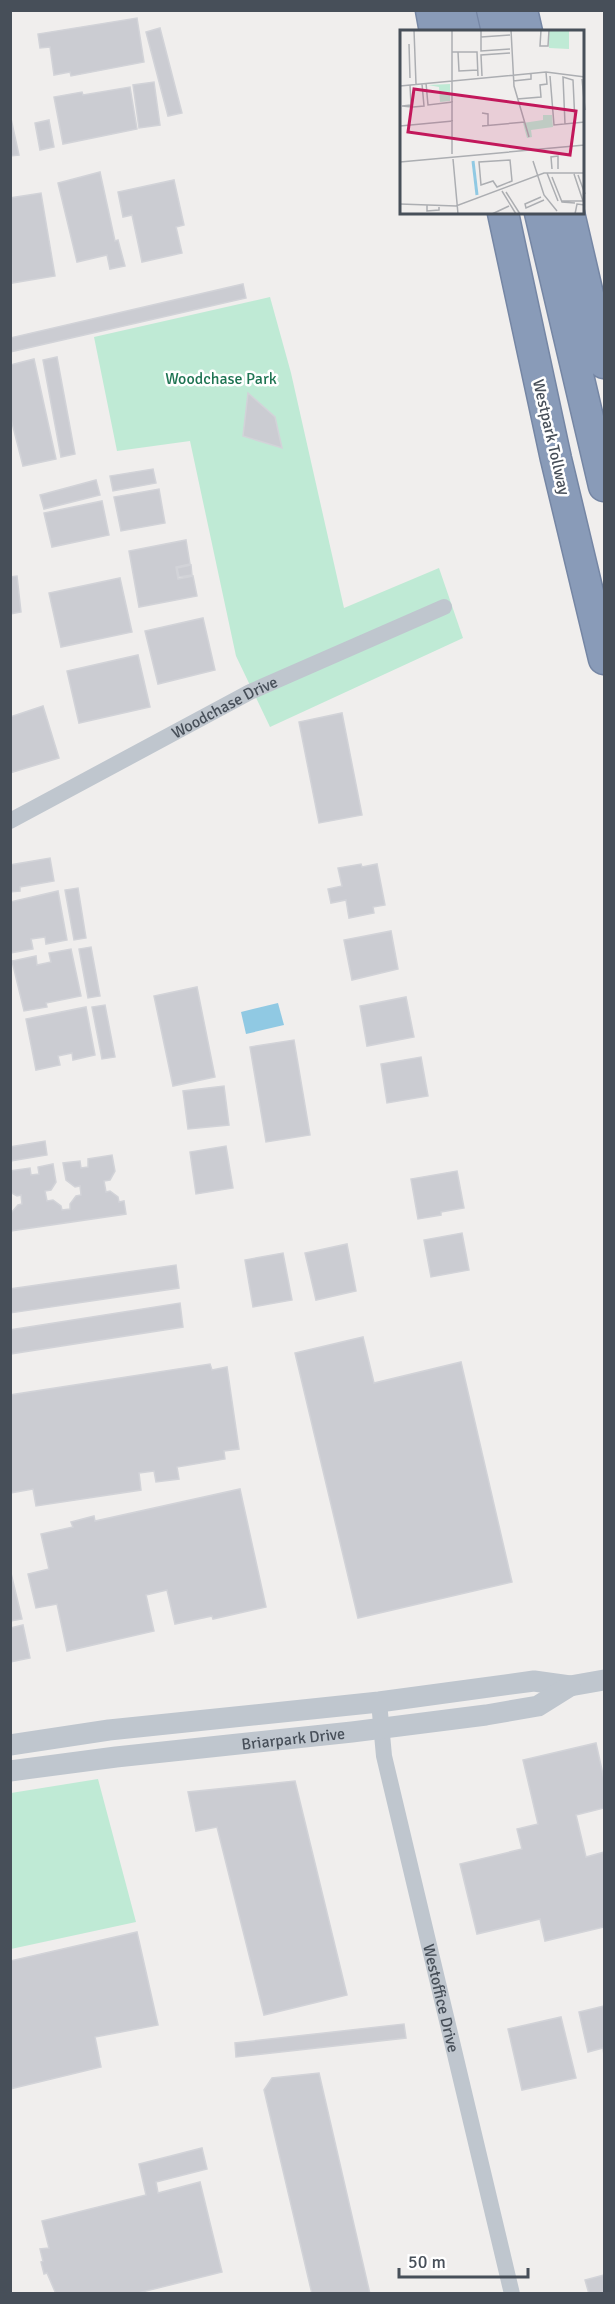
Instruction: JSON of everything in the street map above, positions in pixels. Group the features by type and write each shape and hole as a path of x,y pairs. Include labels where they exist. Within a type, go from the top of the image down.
{"highway":[{"path":"431,10 435,30"},
{"path":"460,10 465,30"},
{"path":"492,10 497,30"},
{"path":"522,10 527,30"},
{"path":"484,214 556,459"},
{"name":"Westpark Tollway","path":"504,214 556,459 604,659"},
{"path":"540,214 604,486"},
{"path":"569,214 604,363"}],"street":[{"name":"Woodchase Drive","path":"10,821 250,692 444,607"},
{"name":"Briarpark Drive","path":"10,1745 110,1730 379,1702 534,1681 570,1686 604,1680"},
{"name":"Briarpark Drive","path":"10,1771 486,1715 538,1706 570,1686"},
{"name":"Westoffice Drive","path":"379,1702 384,1756 512,2294"},
{"path":"110,1730 116,1757"}],"green space":[{"name":"Woodchase Park","path":"270,297 291,373 344,608 439,568 463,638 270,727 236,656 190,441 117,451 94,337"},
{"path":"98,1779 136,1922 11,1949 11,1793"}],"water":[{"path":"278,1003 284,1025 246,1034 241,1012"}],"building":[{"path":"137,18 144,62 71,76 70,72 54,75 50,47 40,48 38,34"},
{"path":"160,28 182,113 168,116 146,32"},
{"path":"154,82 160,125 139,128 133,85"},
{"path":"130,87 137,129 63,144 54,97 82,92 83,95"},
{"path":"10,114 19,155 10,156"},
{"path":"49,120 54,147 40,150 35,123"},
{"path":"100,172 115,241 118,240 125,266 110,269 107,255 77,262 58,183"},
{"path":"174,180 184,225 176,227 182,253 142,262 132,215 123,217 118,192"},
{"path":"41,193 55,276 12,283 10,198"},
{"path":"243,284 246,298 10,352 10,338"},
{"path":"57,357 75,454 61,457 43,360"},
{"path":"34,359 56,459 23,466 10,415 10,365"},
{"path":"248,393 275,417 282,448 243,436"},
{"path":"153,469 156,483 113,491 110,476"},
{"path":"96,480 100,495 44,509 40,495"},
{"path":"159,489 165,523 121,531 114,497"},
{"path":"102,501 109,535 52,547 44,513"},
{"path":"186,540 190,564 176,567 178,579 193,576 197,596 139,607 129,551"},
{"path":"191,565 192,575 179,577 177,568"},
{"path":"17,576 21,612 10,614 10,577"},
{"path":"120,578 132,632 61,647 49,593"},
{"path":"203,618 215,670 158,684 145,631"},
{"path":"138,655 150,707 79,723 67,671"},
{"path":"43,706 59,758 10,773 10,717"},
{"path":"342,713 362,815 319,823 299,722"},
{"path":"50,858 54,881 20,887 20,891 10,892 10,865"},
{"path":"361,864 362,867 377,864 385,905 373,907 374,913 349,918 346,900 331,903 328,889 342,886 338,868"},
{"path":"78,888 86,938 74,940 65,890"},
{"path":"58,891 67,940 46,944 45,937 31,939 33,949 10,953 10,902"},
{"path":"391,931 398,969 352,980 344,940"},
{"path":"91,947 100,996 88,998 79,949"},
{"path":"71,949 81,996 46,1003 47,1007 24,1011 12,961 36,956 37,965 51,962 49,953"},
{"path":"197,987 215,1077 173,1086 154,996"},
{"path":"406,997 414,1037 367,1046 360,1006"},
{"path":"105,1005 115,1057 102,1059 92,1007"},
{"path":"86,1007 95,1055 73,1060 72,1053 58,1056 60,1065 36,1070 26,1019"},
{"path":"294,1040 310,1135 266,1142 250,1047"},
{"path":"421,1057 428,1096 387,1103 381,1064"},
{"path":"224,1086 229,1125 188,1129 183,1091"},
{"path":"45,1141 47,1155 10,1161 10,1147"},
{"path":"226,1146 233,1188 196,1194 190,1152"},
{"path":"112,1155 115,1171 110,1180 104,1181 106,1192 110,1191 118,1197 119,1202 124,1201 126,1214 10,1231 11,1213 22,1204 21,1195 17,1196 10,1192 10,1171 30,1168 31,1175 39,1174 38,1167 53,1164 56,1182 51,1190 45,1191 47,1201 53,1200 61,1206 62,1210 70,1209 70,1204 76,1196 81,1195 80,1186 75,1187 66,1180 63,1163 80,1161 81,1168 88,1167 88,1159"},
{"path":"457,1171 464,1208 418,1219 411,1179"},
{"path":"462,1233 469,1270 431,1277 424,1240"},
{"path":"347,1244 356,1291 316,1300 305,1253"},
{"path":"283,1253 292,1300 253,1307 245,1260"},
{"path":"176,1265 179,1288 10,1313 10,1289"},
{"path":"180,1303 183,1327 10,1354 10,1330"},
{"path":"363,1337 374,1383 461,1362 512,1582 358,1618 295,1353"},
{"path":"210,1364 212,1370 227,1367 239,1449 224,1451 225,1459 177,1467 179,1479 156,1482 154,1471 139,1473 141,1490 36,1506 33,1489 10,1493 10,1395"},
{"path":"240,1489 266,1607 213,1619 212,1616 175,1624 167,1590 146,1595 154,1631 67,1651 57,1604 36,1608 28,1574 49,1569 41,1534 73,1527 71,1522 94,1516 95,1521"},
{"path":"10,1569 22,1619 10,1621"},
{"path":"23,1625 30,1658 10,1662 10,1628"},
{"path":"596,1743 604,1779 604,1808 576,1815 586,1857 604,1852 604,1927 545,1941 540,1919 477,1934 460,1864 522,1849 517,1829 538,1824 523,1760"},
{"path":"295,1781 347,1995 264,2015 217,1827 196,1831 188,1792"},
{"path":"137,1932 158,2025 95,2037 101,2067 10,2089 10,1961"},
{"path":"604,2006 604,2056 603,2048 588,2052 579,2012"},
{"path":"561,2017 576,2078 522,2090 508,2029"},
{"path":"404,2024 406,2038 236,2057 235,2043"},
{"path":"319,2073 370,2294 312,2294 264,2090 272,2078"},
{"path":"202,2148 207,2169 156,2182 158,2193 200,2182 222,2272 134,2294 56,2294 47,2273 44,2274 41,2262 43,2261 40,2249 49,2248 42,2221 146,2195 139,2164"},
{"path":"604,2275 604,2294 589,2294 585,2280"}]}
